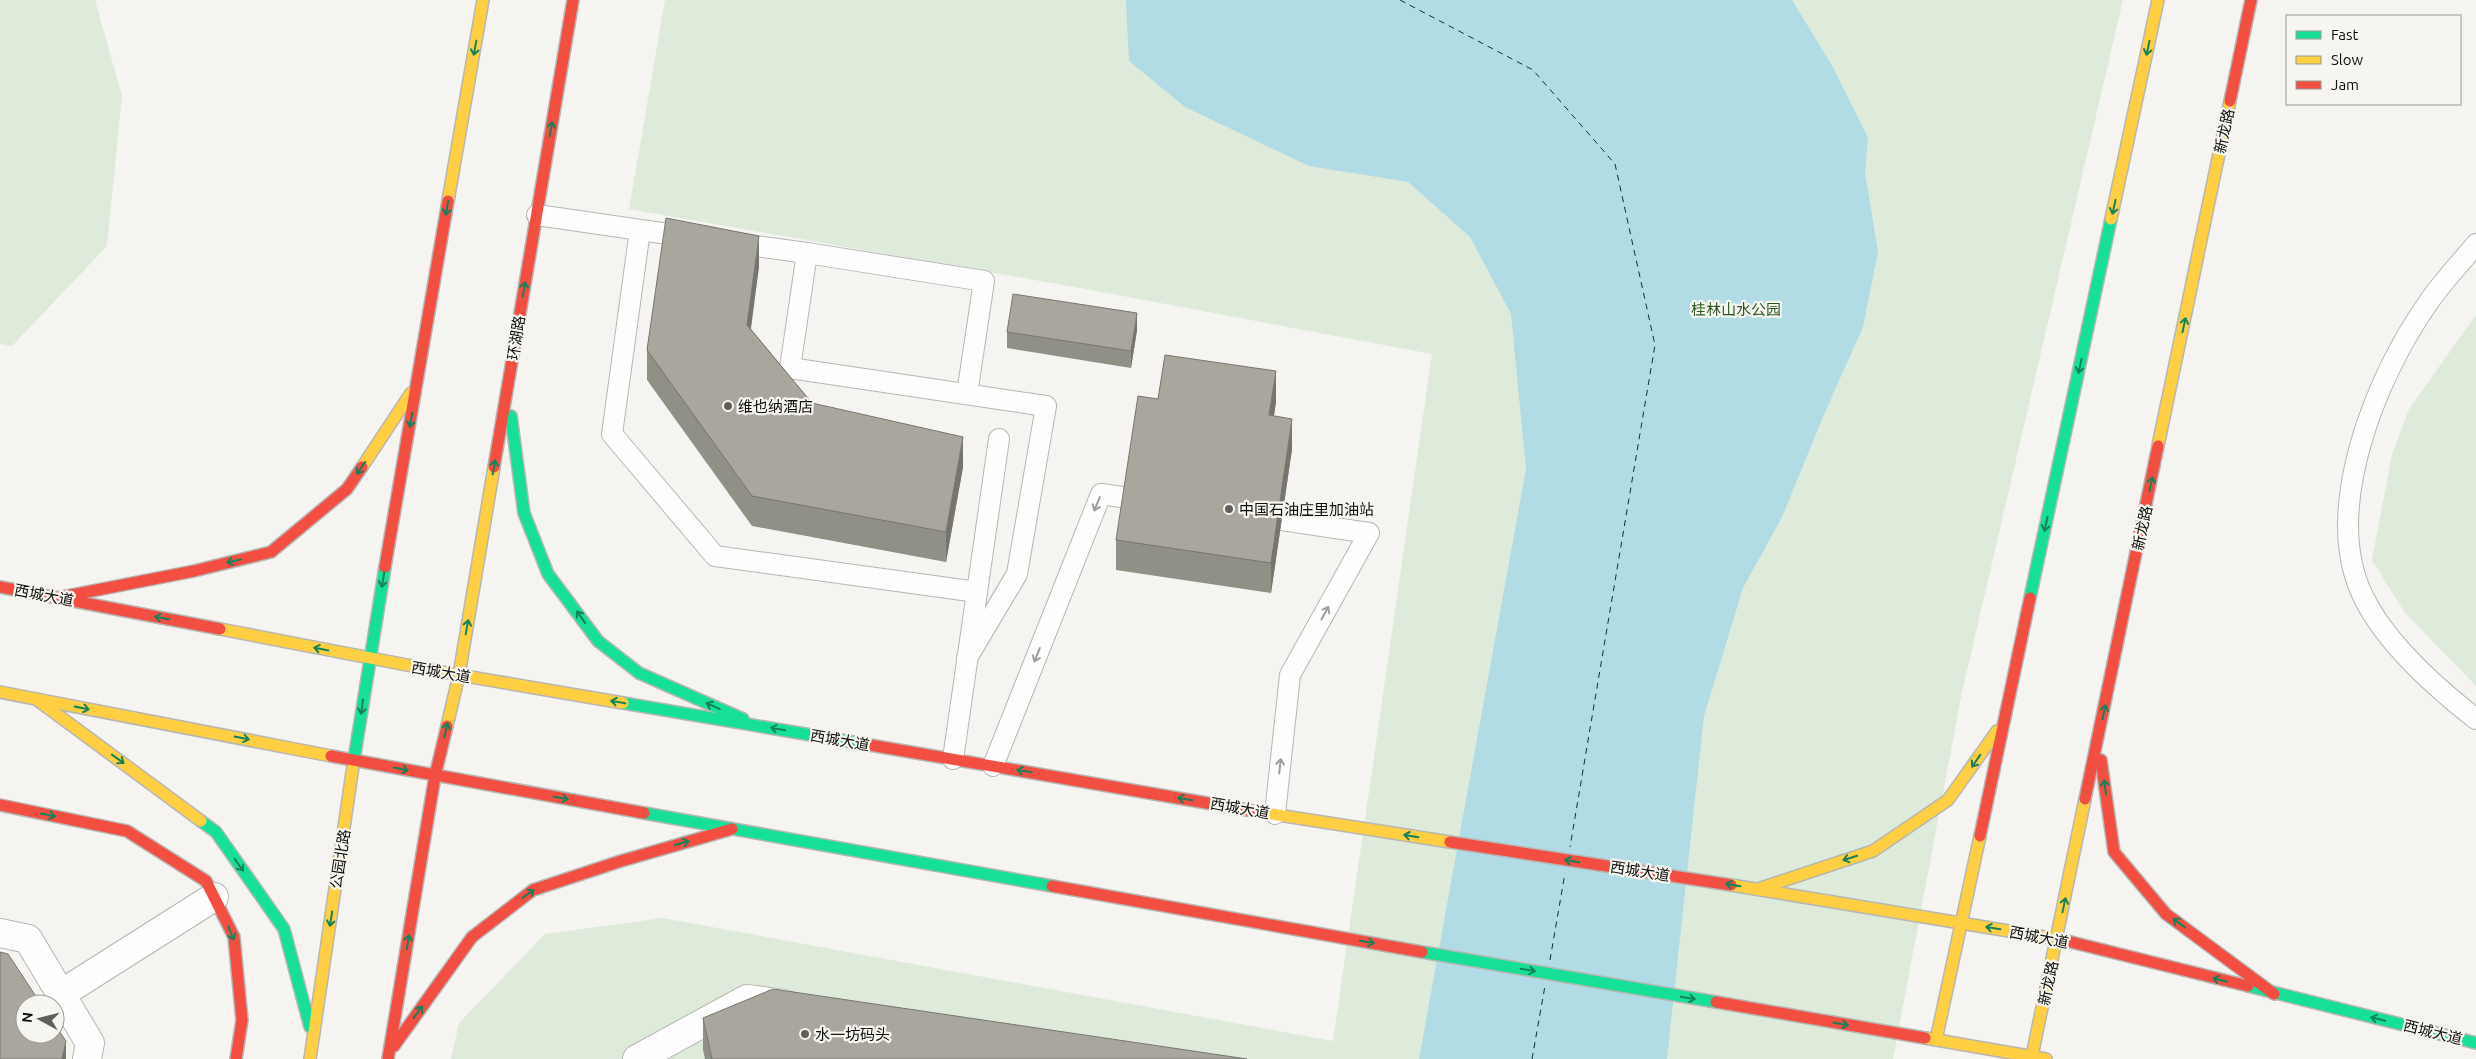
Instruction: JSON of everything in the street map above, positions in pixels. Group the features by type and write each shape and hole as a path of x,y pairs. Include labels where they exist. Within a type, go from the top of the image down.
{"main road":[{"path":"369,658 483,0"},
{"name":"环湖路","path":"459,675 573,0"},
{"path":"1936,1040 2158,0"},
{"name":"新龙路","path":"2032,1056 2251,0"},
{"path":"56,598 194,571 271,552 347,490 417,384"},
{"path":"508,390 524,513 548,574 598,641 638,672 758,726"},
{"name":"西城大道","path":"0,587 459,675 1336,825 1815,898 2057,939 2476,1043"},
{"name":"公园北路","path":"310,1059 369,658"},
{"path":"389,1055 435,776 459,675"},
{"path":"0,692 435,776 1319,934 2046,1059"},
{"path":"36,699 216,832 284,929 313,1037"},
{"path":"1758,889 1873,851 1941,805 1948,800 2004,721"},
{"path":"2098,739 2114,852 2166,914 2274,994"},
{"path":"0,806 127,831 206,881 234,937 242,1020 236,1059"},
{"path":"389,1055 472,937 534,890 620,861 732,829"}],"street":[{"path":"0,933 28,939 61,994 214,897"},
{"path":"637,1059 747,999 806,1007"},
{"path":"65,1001 90,1043 87,1059"}],"lane":[{"path":"537,215 807,253 984,281 967,394"},
{"path":"640,230 612,434 715,556 977,592"},
{"path":"2476,244 2428,303 2398,353 2378,394 2356,462 2347,510 2347,531 2354,569 2362,594 2384,631 2442,692 2476,719"},
{"path":"807,253 790,368 1046,406 1017,574 967,658"},
{"path":"953,759 999,439"},
{"path":"993,766 1102,494 1168,504"},
{"path":"1235,513 1369,533 1290,675 1275,814"}],"green space":[{"path":"0,0 95,0 122,96 107,246 12,346 0,344"},
{"name":"桂林山水公园","path":"665,0 2123,0 1962,692 1893,1059 451,1059 459,1023 545,934 663,918 1333,1041 1432,354 1080,288 629,209"},
{"path":"2476,315 2476,686 2405,613 2372,560 2392,454 2409,409"}],"water":[{"path":"1126,0 1792,0 1833,67 1868,138 1865,172 1878,252 1863,327 1825,412 1782,517 1743,588 1704,716 1667,1059 1419,1059 1526,469 1511,314 1470,237 1408,182 1309,166 1185,107 1129,61"}],"building":[{"name":"维也纳酒店","path":"666,218 759,236 747,325 812,403 963,437 946,532 752,496 647,350"},
{"path":"1013,294 1137,313 1131,351 1007,332"},
{"path":"1165,355 1276,371 1269,415 1292,419 1271,563 1116,540 1138,396 1158,399"},
{"path":"0,952 8,954 34,994 15,994 15,1044 65,1044 65,1040 66,1041 62,1059 0,1059"},
{"path":"773,989 1247,1059 712,1059 703,1018"}],"ferry route":[{"path":"1400,0 1533,70 1615,164 1655,345 1570,847"},
{"path":"1550,960 1565,873"},
{"path":"1532,1059 1545,986"}],"traffic: fast":[{"path":"2030,598 2111,219"},
{"path":"511,416 524,513 548,574 598,641 639,673 743,719"},
{"path":"353,766 385,567"},
{"path":"623,703 864,744"},
{"path":"644,813 1052,886"},
{"path":"201,821 216,832 284,929 310,1027"},
{"path":"1422,952 1716,1002"},
{"path":"2248,986 2476,1043"}],"traffic: slow":[{"path":"448,201 483,0"},
{"path":"2111,219 2158,0"},
{"path":"2158,446 2230,101"},
{"path":"362,467 411,393"},
{"path":"447,726 459,675 494,467"},
{"path":"220,629 459,675 623,703"},
{"path":"0,692 331,756"},
{"path":"36,699 201,821"},
{"path":"1758,889 1873,851 1948,800 1997,731"},
{"path":"310,1059 353,766"},
{"path":"2032,1056 2085,799"},
{"path":"1259,812 1450,842"},
{"path":"1936,1040 1980,836"},
{"path":"1731,885 2063,940"},
{"path":"1925,1038 2046,1059"}],"traffic: jam":[{"path":"494,467 573,0"},
{"path":"2230,101 2251,0"},
{"path":"385,567 448,201"},
{"path":"2085,799 2158,446"},
{"path":"56,598 194,571 271,552 347,489 362,467"},
{"path":"0,587 220,629"},
{"path":"1980,836 2030,598"},
{"path":"388,1059 435,776 447,726"},
{"path":"864,744 1259,812"},
{"path":"331,756 644,813"},
{"path":"2101,760 2114,852 2166,914 2274,994"},
{"path":"0,805 127,831 206,881 234,937 242,1020 236,1059"},
{"path":"394,1046 472,937 533,890 621,861 732,829"},
{"path":"1450,842 1731,885"},
{"path":"1052,886 1422,952"},
{"path":"2063,940 2248,986"},
{"path":"1716,1002 1925,1038"}],"place":[{"name":"维也纳酒店","path":"728,406"},
{"name":"中国石油庄里加油站","path":"1229,509"},
{"name":"水一坊码头","path":"805,1034"}]}
